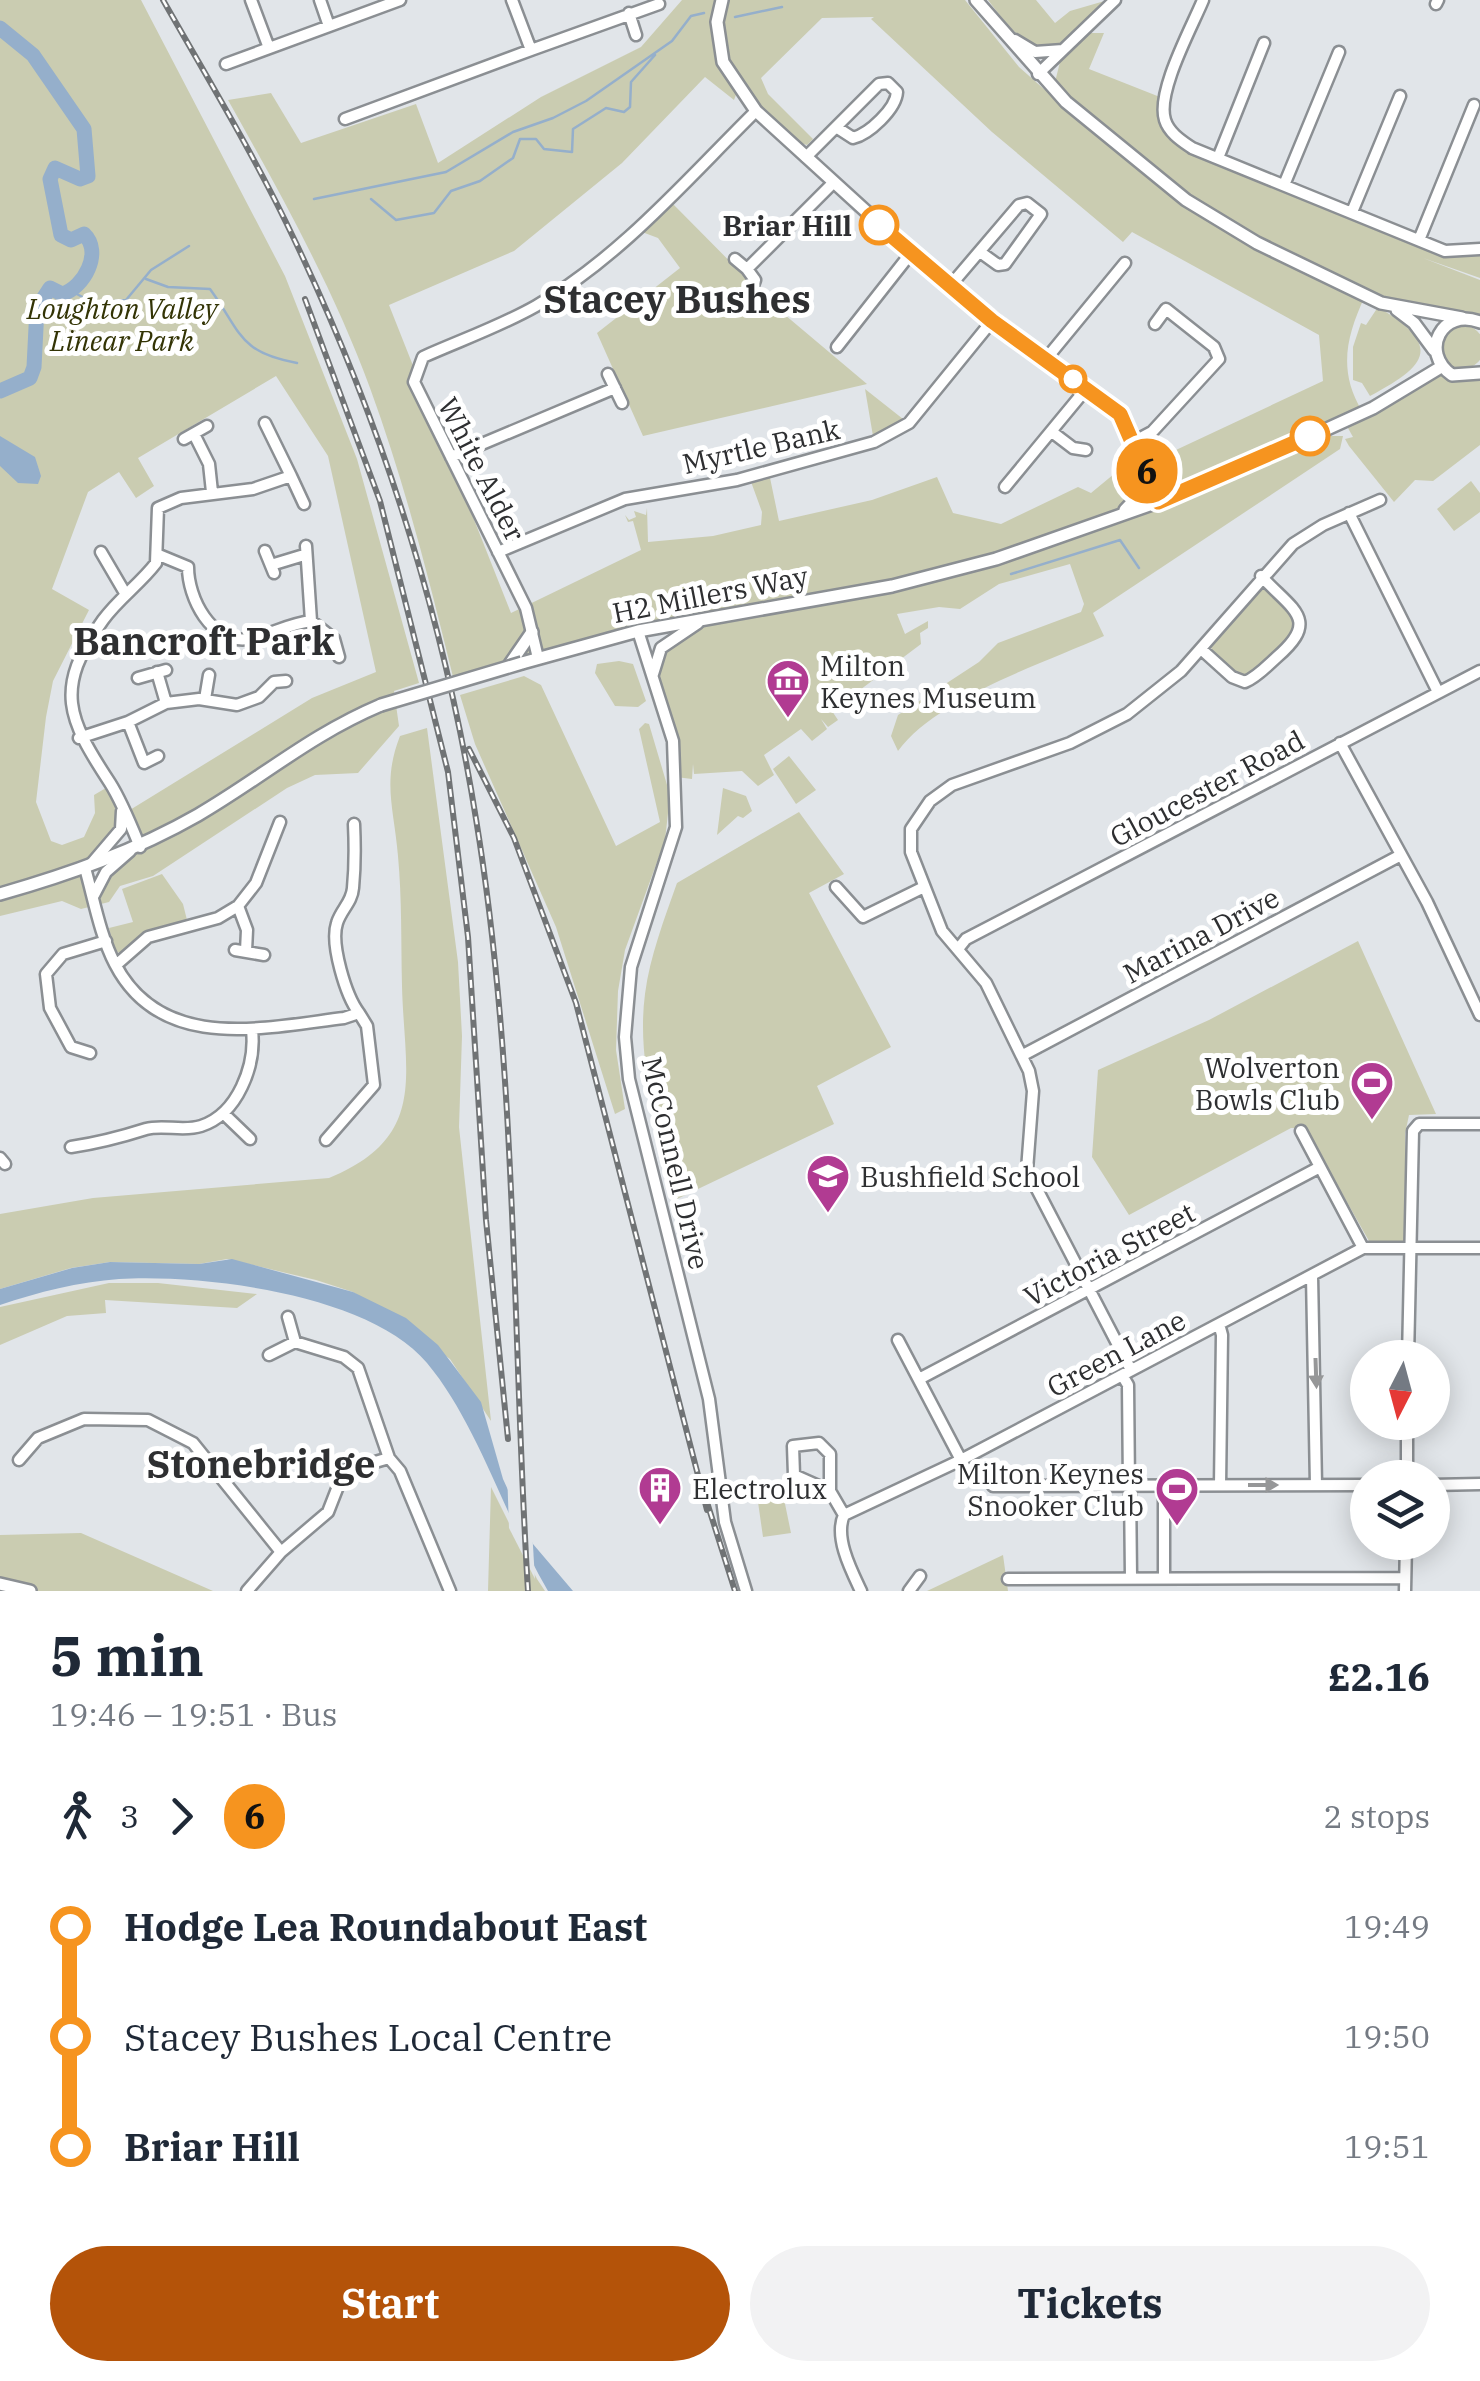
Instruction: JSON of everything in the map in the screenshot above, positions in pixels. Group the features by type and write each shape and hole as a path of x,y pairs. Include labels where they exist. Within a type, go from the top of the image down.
{"street":[{"path":"251,0 269,48"},
{"path":"320,0 329,26"},
{"path":"226,64 329,26 371,5 400,0"},
{"path":"512,0 531,50"},
{"path":"722,0 718,22 720,50 729,74 756,111 910,253 992,321 1120,414 1158,502"},
{"path":"976,0 1038,74 1158,181 1257,243 1396,309 1414,322 1441,367 1458,377 1480,373"},
{"path":"1038,74 1115,0"},
{"path":"1204,0 1165,99 1164,119 1175,136 1192,148 1419,240 1459,253 1480,249"},
{"path":"344,119 659,4"},
{"path":"629,12 636,36"},
{"path":"998,28 1035,52 1063,50"},
{"path":"1218,158 1264,43"},
{"path":"1284,186 1339,52"},
{"path":"806,157 879,84 888,83 898,92 897,100 862,136 852,138 836,128"},
{"path":"1352,212 1400,96"},
{"path":"1419,240 1474,105"},
{"name":"White Alder","path":"538,658 526,608 414,382 424,357 537,306 658,213 756,111"},
{"path":"747,269 833,183"},
{"path":"950,286 1019,204 1028,203 1041,214 1005,264 998,265 980,252"},
{"path":"837,347 910,253"},
{"path":"735,259 755,280 752,288"},
{"path":"1046,359 1126,263"},
{"path":"1135,442 1152,432 1219,359 1214,347 1166,309 1155,324"},
{"path":"1396,309 1473,319"},
{"path":"1434,350 1444,326 1473,319"},
{"name":"Myrtle Bank","path":"498,552 625,499 737,480 874,442 909,423 992,321"},
{"name":"H2 Millers Way","path":"0,894 87,868 136,848 202,812 309,739 381,705 638,632 946,572 1158,502 1372,408 1441,367"},
{"path":"608,374 622,403"},
{"path":"451,457 615,388"},
{"path":"1005,487 1086,389"},
{"path":"265,423 304,504"},
{"path":"206,426 189,436 209,464 212,492"},
{"path":"1052,432 1073,448 1086,450"},
{"path":"1109,520 1134,505 1147,470"},
{"path":"94,896 106,872 136,848 122,806 79,738 72,702 78,662 158,555 158,508 212,492 253,490 290,476"},
{"path":"1130,1576 1126,1372 1027,1170 1033,1092 1023,1055 986,984 942,931 911,852 910,828 930,800 986,770 1070,742 1127,714 1201,649 1260,576 1293,544 1349,512 1380,500"},
{"path":"1349,512 1438,692"},
{"path":"265,551 272,569 305,550 310,576 310,621"},
{"path":"101,552 126,593"},
{"path":"158,555 188,567 188,579 204,620 222,634 245,640 285,624 310,621 334,639 339,657"},
{"path":"1201,649 1232,677 1244,682 1297,640 1302,629 1299,618 1260,576"},
{"path":"653,680 653,665 660,648 708,618"},
{"path":"507,667 522,652 532,632"},
{"name":"McConnell Drive","path":"638,632 672,741 676,827 632,968 625,1038 629,1079 709,1399 726,1522 746,1591"},
{"path":"138,678 162,671 166,703"},
{"name":"Gloucester Road","path":"958,949 966,939 1480,671"},
{"path":"205,700 209,675"},
{"path":"79,738 128,722 166,703 205,700 237,705 258,697 274,682 286,681"},
{"path":"128,722 144,763 158,756"},
{"path":"1340,744 1401,854 1480,1015"},
{"path":"122,806 121,829 87,868 106,941 134,993 162,1015 222,1031 252,1030 359,1012"},
{"path":"116,965 148,937 218,918 238,906 256,883 280,822"},
{"path":"326,1140 374,1085 367,1026 349,999 348,982 334,947 338,920 353,888 354,824"},
{"name":"Marina Drive","path":"1023,1055 1401,854"},
{"path":"836,887 842,897 856,904 863,916 924,886"},
{"path":"238,906 247,930 240,951 264,955"},
{"path":"90,1054 71,1047 50,1008 46,974 63,954 106,941"},
{"path":"71,1148 119,1140 150,1128 201,1126 223,1113 236,1096 253,1057 252,1030"},
{"path":"223,1113 250,1139"},
{"path":"1408,1340 1414,1127 1480,1124"},
{"path":"1300,1131 1363,1248"},
{"name":"Victoria Street","path":"918,1379 1320,1167"},
{"name":"Green Lane","path":"844,1515 960,1460 1363,1248 1480,1248"},
{"path":"1312,1276 1316,1485"},
{"path":"288,1317 295,1342"},
{"path":"1219,1324 1220,1485"},
{"path":"898,1340 960,1460"},
{"path":"270,1355 295,1342 344,1357 358,1368 390,1458 400,1471 450,1591"},
{"path":"19,1460 38,1438 84,1419 148,1420 193,1443 281,1552"},
{"path":"830,1491 794,1475 793,1446 826,1446 830,1454 830,1491 844,1515 840,1526 845,1548 862,1591"},
{"path":"247,1591 281,1552 328,1512 344,1470 390,1458"},
{"path":"1450,1485 1480,1484"},
{"path":"993,1486 1350,1485"},
{"path":"1164,1486 1164,1577"},
{"path":"1405,1591 1406,1560"},
{"path":"909,1591 920,1576"},
{"path":"1008,1580 1130,1576 1405,1578"},
{"path":"0,1584 30,1591"}],"green space":[{"name":"Loughton Valley Linear Park","path":"0,0 141,0 285,276 357,459 419,683 394,691 399,726 358,773 315,775 287,788 153,876 120,886 109,902 81,909 62,901 0,916 0,897 22,884 0,886","holes":["276,376 328,456 376,672 312,698 125,813 140,846 99,881 93,894 85,869 121,829 122,806 111,785 94,795 95,813 84,837 62,845 51,841 36,802 53,681 89,610 52,589 88,492 119,472 136,498 154,486 138,458"]},
{"path":"682,0 965,0 1019,67 1045,90 1055,82 1060,62 1088,33 1104,33 1089,69 1165,99 1164,119 1175,136 1444,251 1480,249 1480,278 1423,258 1480,280 1480,314 1365,296 1349,340 1347,368 1362,411 1441,367 1448,373 1480,373 1480,445 1433,481 1415,480 1394,502 1349,446 1345,439 1353,437 1344,421 1313,436 1343,436 1340,449 1093,613 1104,636 964,698 915,732 898,751 891,736 898,715 979,662 998,643 1081,612 1084,604 1070,564 999,584 960,609 939,607 897,614 905,634 928,621 928,628 920,633 921,644 832,711 838,720 828,727 821,719 827,729 812,741 801,729 764,755 774,775 758,786 742,771 694,774 693,764 692,779 676,777 673,741 653,680 661,648 703,620 454,681 406,497 355,350 305,241 228,100 271,93 301,143 416,104 438,163 541,97 641,47","holes":["874,17 871,19 992,132 1123,242 1132,232 1319,335 1323,381 1146,464 1135,441 1114,474 1091,493 1078,487 1001,524 953,513 937,477 872,500 779,521 769,473 750,479 762,512 761,525 713,536 648,542 647,508 646,515 634,511 636,517 629,520 625,515 628,522 633,521 641,550 511,613 389,305 514,251 622,163 705,77 734,100 740,84 794,141 807,145 813,139 768,94 761,78 822,18"]},
{"path":"988,0 1036,0 1055,23 1070,11 1108,0 1073,33 1047,48 1022,38"},
{"path":"672,203 772,304 867,384 643,436 597,333 680,268 658,238 642,232"},
{"path":"1378,307 1412,333 1420,354 1405,374 1370,396 1362,383 1353,380 1353,347 1361,323 1366,325"},
{"path":"1462,325 1478,331 1478,363 1462,369 1446,363 1440,347 1446,331"},
{"path":"865,389 903,419 873,436"},
{"path":"1471,481 1480,493 1480,512 1454,531 1437,509"},
{"path":"1261,582 1298,622 1297,632 1244,677 1235,675 1210,647"},
{"path":"597,664 633,664 646,701 638,707 615,706 595,673"},
{"path":"524,676 541,685 616,846 660,822 639,729 645,723 649,724 670,795 665,840 625,950 618,991 616,1050 625,1109 615,1114 556,927 475,744 460,695"},
{"path":"427,728 458,962 462,1036 459,1127 491,1421 450,1359 353,1292 316,1280 227,1259 199,1264 110,1262 71,1268 0,1289 0,1214 93,1198 329,1178 361,1162 383,1143 397,1122 406,1075 392,767 400,736"},
{"path":"789,756 816,790 796,804 773,769"},
{"path":"723,788 746,796 752,811 743,818 738,816 717,835"},
{"path":"799,812 844,874 809,893 891,1047 817,1086 834,1124 677,1199 651,1098 644,1046 645,994 658,938 677,883"},
{"path":"162,874 183,904 187,920 145,931 122,953 115,952 109,928 133,922 122,889"},
{"path":"1358,941 1436,1114 1409,1115 1405,1134 1406,1241 1369,1241 1305,1128 1291,1128 1129,1215 1092,1157 1098,1070 1209,1020"},
{"path":"109,1283 158,1283 257,1294 237,1308 105,1300 106,1313 67,1316 0,1345 0,1307"},
{"path":"491,1487 537,1579 545,1591 488,1591"},
{"path":"784,1499 791,1533 763,1537 758,1502"},
{"path":"81,1533 213,1591 0,1591 0,1535"},
{"path":"1003,1555 1008,1591 927,1591"}],"water":[{"path":"0,436 35,457 41,476 38,484 18,483 0,466"},
{"path":"232,1259 353,1292 406,1318 438,1345 481,1402 503,1479 533,1544 573,1591 548,1591 462,1414 427,1363 401,1339 367,1320 283,1293 154,1278 89,1282 0,1305 0,1289 72,1268 110,1262 199,1264"}],"pier":[{"path":"507,1470 532,1530 535,1579 509,1528"}],"waterway":[{"path":"735,17 782,7"},
{"path":"314,199 446,172 513,132 586,101 672,41 691,16 704,13"},
{"path":"0,28 33,55 84,129 88,176 80,179 55,168 50,179 61,235 71,240 84,234 92,250 88,268 77,285 62,294 50,288 37,308 30,378 0,391"},
{"path":"371,199 396,220 434,213 451,191 480,181 513,158 520,139 536,139 544,149 572,152 573,129 606,108 624,112 630,107 631,82 655,55"},
{"path":"71,291 94,303 126,300 151,270 189,246"},
{"path":"146,279 168,287 210,289 252,346 297,363"},
{"path":"1011,574 1120,540 1139,568"}],"railway":[{"path":"163,0 264,179 355,380 428,596 463,744 490,915 500,1011 528,1591"},
{"path":"305,299 380,501 448,772 468,937 486,1220 508,1439"},
{"path":"469,749 514,838 576,1003 707,1510"},
{"path":"705,1496 735,1591"}],"bus line":[{"name":"6","path":"879,225 992,321 1120,414 1145,464 1158,502 1310,436"}],"place":[{"name":"Briar Hill","path":"879,225"},
{"name":"Milton Keynes Museum","path":"788,719"},
{"name":"Wolverton Bowls Club","path":"1372,1121"},
{"name":"Bushfield School","path":"828,1214"},
{"name":"Electrolux","path":"660,1526"},
{"name":"Milton Keynes Snooker Club","path":"1177,1527"}],"district":[{"name":"Stacey Bushes","path":"677,298"},
{"name":"Bancroft Park","path":"204,640"},
{"name":"Stonebridge","path":"261,1463"}]}
